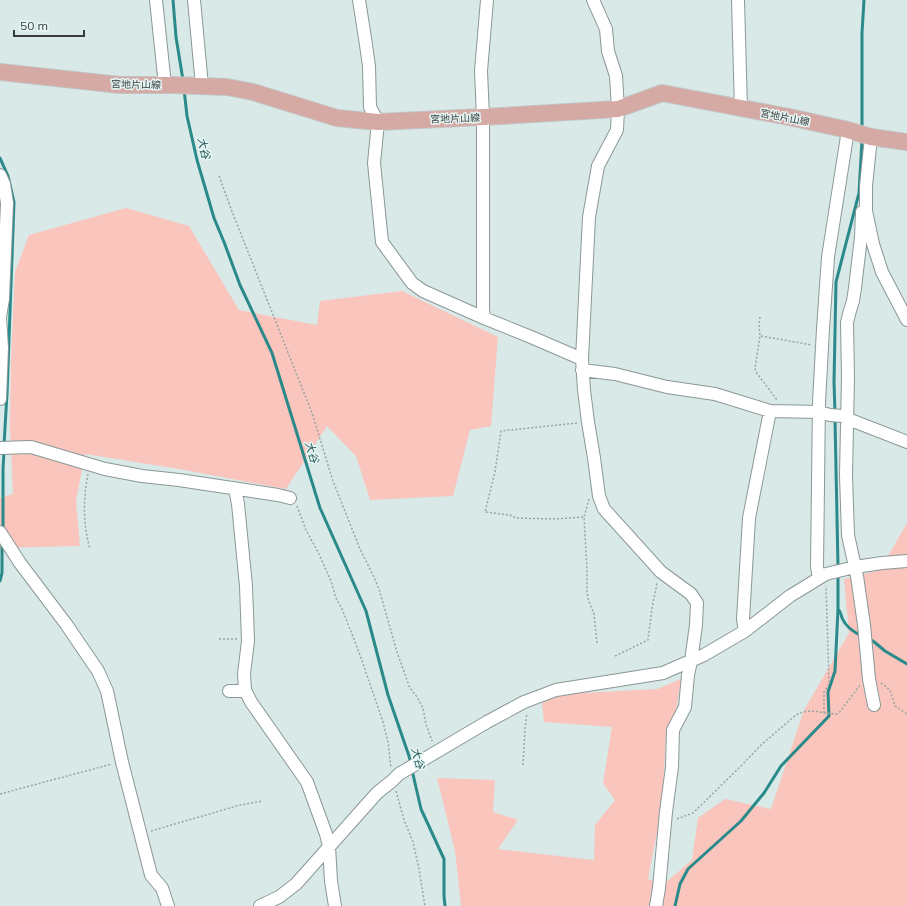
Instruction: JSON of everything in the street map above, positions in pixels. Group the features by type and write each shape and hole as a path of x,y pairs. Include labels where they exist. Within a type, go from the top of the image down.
{"main road":[{"name":"宮地片山線","path":"0,72 113,84 227,87 253,92 337,118 378,122 618,109 662,93 789,117 871,137 907,142"}],"street":[{"path":"156,0 164,76 168,85"},
{"path":"194,0 200,86"},
{"path":"358,0 369,66 370,107 378,122 374,163 382,242 412,283 423,291 531,337 582,364 668,388 715,394 770,411 819,412 842,416 907,442"},
{"path":"484,318 483,117 481,71 487,0"},
{"path":"593,0 606,29 608,51 616,76 618,109 617,130 598,166 589,218 582,364 588,422 599,496 604,509 661,572 691,594 697,603 696,625 688,675 685,707 673,730 672,767 656,906"},
{"path":"738,0 741,109"},
{"path":"822,576 816,567 819,412 822,347 828,257 851,131"},
{"path":"871,137 866,186 866,211 882,272 907,320"},
{"path":"0,175 4,184 7,203 3,299 0,317 2,348 0,399"},
{"path":"866,211 862,212 861,237 855,288 847,323 848,419 846,475 848,535 855,567 864,626 869,679 874,704"},
{"path":"745,631 743,619 749,518 770,411"},
{"path":"0,448 31,448 105,469 290,498"},
{"path":"235,489 238,504 246,586 248,639 244,674 245,690 251,702 307,782 329,846 331,881 335,906"},
{"path":"0,532 20,563 66,624 98,671 107,691 122,762 151,875 162,888 168,906"},
{"path":"260,906 279,896 296,884 377,793 396,778 487,722 524,702 556,690 663,673 704,656 745,631 790,596 822,576 855,567 907,561"},
{"path":"229,691 245,690"}],"path":[{"path":"219,176 235,221 312,413 333,481 360,549 379,589 397,652 410,688 418,697 423,708 432,755"},
{"path":"760,317 760,336 755,368 756,372 788,412"},
{"path":"760,336 822,347"},
{"path":"584,517 554,519 516,518 510,515 485,512 495,472 501,431 588,422"},
{"path":"90,465 85,495 85,526 90,550"},
{"path":"597,643 594,614 588,599 584,517 588,501 598,488"},
{"path":"290,498 299,508 306,530 331,581 336,598 360,655 384,722 396,778 397,794 404,820 413,842 425,906"},
{"path":"615,656 648,640 652,608 659,573 661,572"},
{"path":"822,576 829,684 824,692 824,713"},
{"path":"219,639 248,639"},
{"path":"666,823 693,813 742,766 762,744 796,715 809,711 837,714 869,673 890,690 895,706 907,714"},
{"path":"523,765 527,714 524,702"},
{"path":"0,794 122,762"},
{"path":"140,834 240,805 263,801"}],"shaded area":[{"path":"126,208 189,226 239,310 317,325 320,301 402,291 498,337 491,426 470,430 453,496 370,500 356,456 327,426 286,489 179,469 85,454 76,501 80,546 1,548 0,551 0,498 13,494 10,428 15,272 29,235"},
{"path":"907,523 907,906 461,906 455,851 437,778 495,780 493,812 518,820 498,849 594,860 595,825 615,800 603,783 612,727 544,722 542,703 562,694 657,689 681,679 676,710 666,729 663,794 648,879 664,884 692,860 698,818 725,799 771,809 804,710 849,633 844,579 880,570"}],"waterway":[{"name":"大谷","path":"173,0 176,37 183,80"},
{"path":"862,130 862,33 864,0"},
{"name":"大谷","path":"184,89 187,116 197,160 214,218 240,285 272,353 320,508 366,611 388,695 411,764"},
{"path":"835,413 834,382 836,282 859,193 862,140"},
{"path":"0,158 8,176 14,202 4,445"},
{"path":"835,419 838,567"},
{"path":"3,529 4,451"},
{"path":"0,581 2,573 2,543"},
{"path":"675,906 680,884 688,869 741,821 764,793 781,766 829,716 828,692 835,671 838,575"},
{"path":"838,609 848,627 862,636"},
{"path":"869,639 885,651 907,664"},
{"name":"大谷","path":"412,770 421,809 444,859 445,906"}]}
